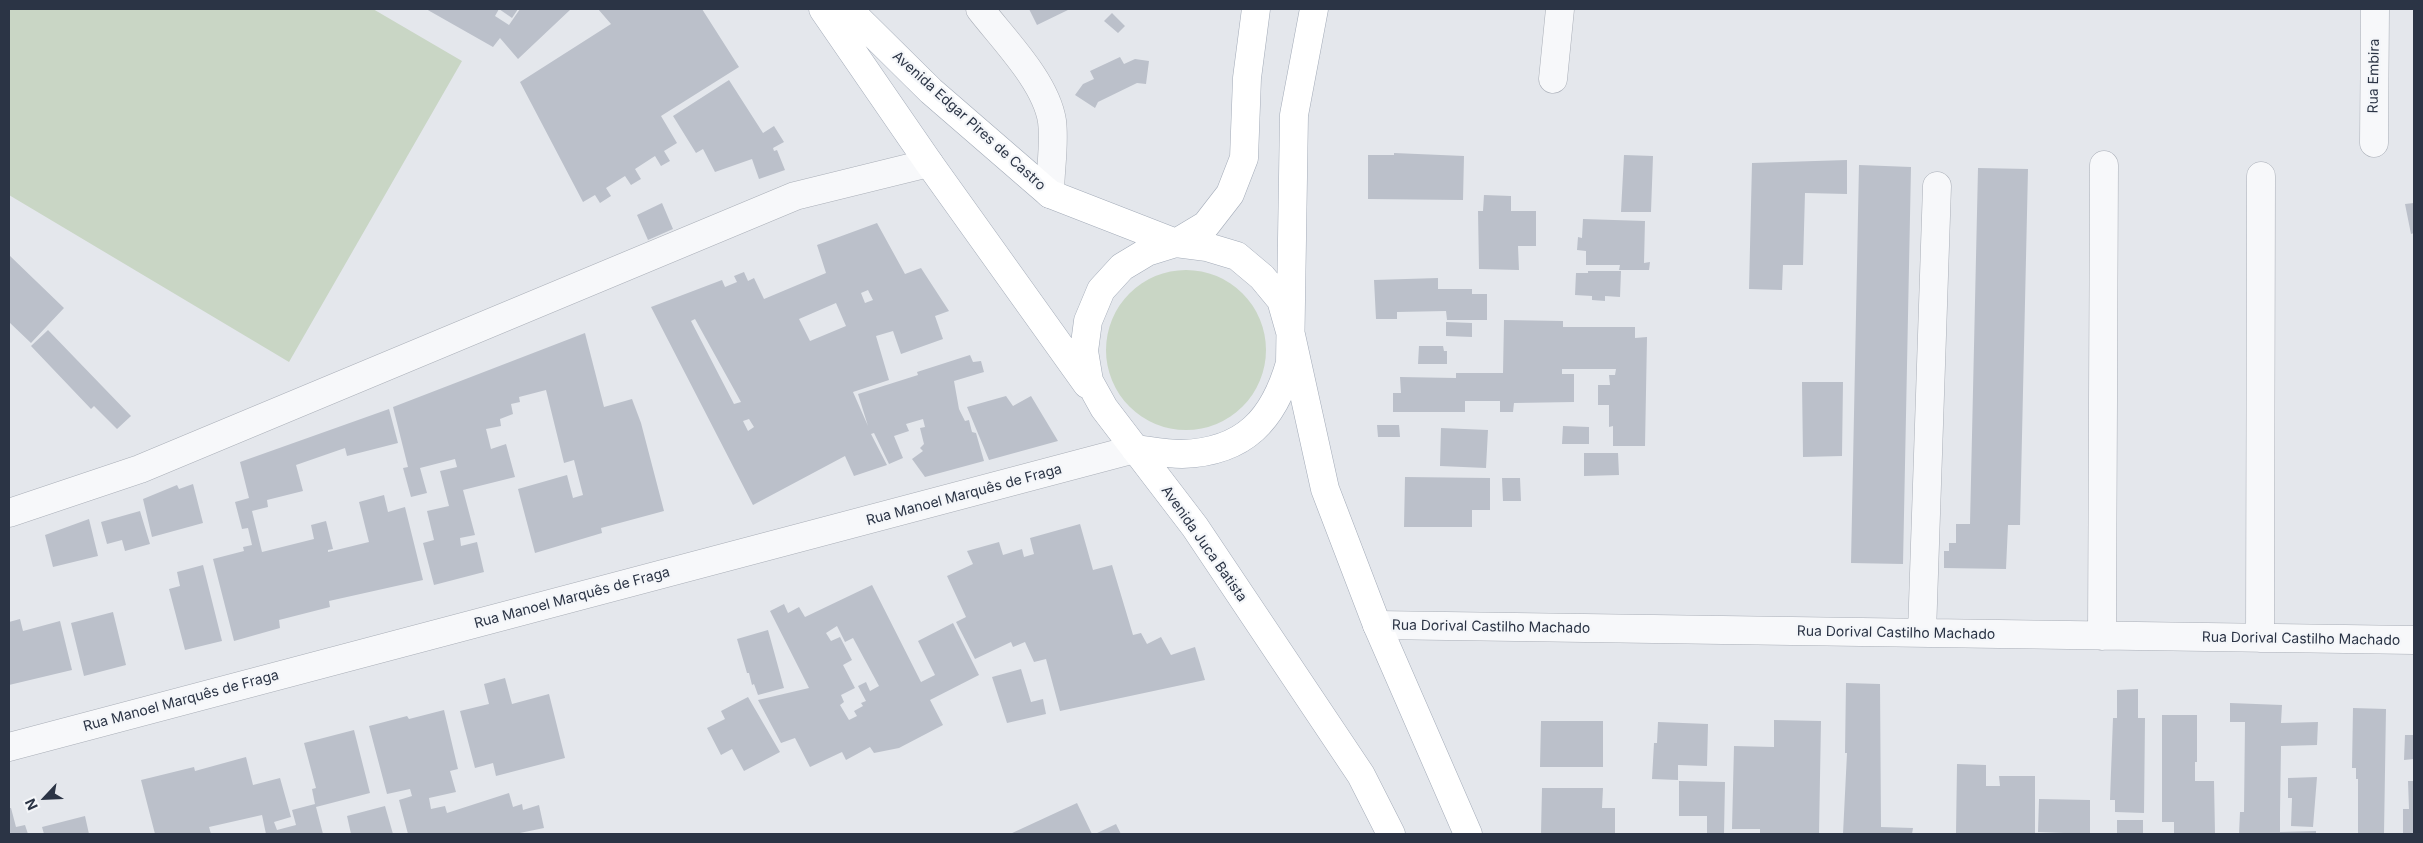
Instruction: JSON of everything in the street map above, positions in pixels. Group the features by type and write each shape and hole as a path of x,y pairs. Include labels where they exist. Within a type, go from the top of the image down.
{"main road":[{"path":"823,9 928,163 1104,408"},
{"name":"Avenida Edgar Pires de Castro","path":"848,9 932,91 1050,194 1176,243 1208,246 1237,256 1262,276 1281,300 1291,335"},
{"path":"1104,408 1089,381 1084,351 1088,321 1101,290 1122,267 1147,252 1176,243 1206,225 1230,194 1244,158 1247,78 1256,9"},
{"path":"1136,449 1182,454 1213,449 1242,439 1265,418 1282,391 1290,362 1294,115 1314,9"},
{"path":"1291,335 1326,489 1377,625 1468,834"},
{"name":"Avenida Juca Batista","path":"1104,408 1195,527 1361,775 1390,834"}],"street":[{"path":"980,9 1037,83 1048,108 1052,122 1050,194"},
{"path":"1553,79 1560,9"},
{"name":"Rua Embira","path":"2374,144 2375,9"},
{"path":"9,513 140,469 795,196 928,163"},
{"path":"2102,636 2104,165"},
{"path":"2260,638 2261,176"},
{"path":"1922,634 1937,186"},
{"name":"Rua Manoel Marquês de Fraga","path":"9,747 1136,449"},
{"name":"Rua Dorival Castilho Machado","path":"1377,625 2414,640"}],"green space":[{"path":"9,9 373,9 462,61 289,362 9,195"},
{"path":"1178,270 1194,270 1217,276 1237,288 1248,299 1260,319 1266,342 1266,358 1260,381 1248,401 1237,412 1217,424 1194,430 1178,430 1155,424 1135,412 1124,401 1112,381 1106,358 1106,342 1112,319 1124,299 1135,288 1155,276"}],"building":[{"path":"426,9 499,9 495,16 509,25 520,9 571,9 518,59 500,38 493,47"},
{"path":"499,9 518,9 512,18"},
{"path":"598,9 702,9 739,67 661,116 677,143 664,151 670,161 661,166 655,156 635,169 641,179 631,185 625,176 606,188 611,196 600,203 595,195 583,202 520,82 611,24"},
{"path":"1029,9 1070,9 1037,25"},
{"path":"1112,13 1125,26 1118,33 1104,21"},
{"path":"1120,57 1124,64 1135,59 1149,61 1146,84 1137,83 1098,102 1095,108 1075,95 1083,84 1094,79 1090,71"},
{"path":"729,80 763,133 774,126 784,142 773,148 774,151 777,150 785,170 759,179 752,159 715,172 703,149 696,153 673,116"},
{"path":"1394,153 1464,156 1463,200 1368,199 1368,155 1394,155"},
{"path":"1624,155 1653,156 1651,212 1621,212"},
{"path":"1847,160 1847,194 1805,193 1803,265 1783,265 1782,290 1749,289 1752,163"},
{"path":"1859,165 1911,167 1903,564 1851,563"},
{"path":"1978,168 2028,169 2020,525 2008,525 2006,569 1944,568 1944,551 1949,551 1949,543 1956,543 1956,524 1970,524"},
{"path":"1484,195 1511,196 1511,211 1536,211 1536,246 1518,246 1519,270 1479,269 1478,211 1483,211"},
{"path":"662,203 673,229 648,240 637,215"},
{"path":"2414,203 2414,233 2411,234 2405,204"},
{"path":"1583,219 1645,221 1644,263 1650,262 1649,270 1619,270 1620,265 1586,265 1586,251 1577,250 1578,237 1582,238"},
{"path":"877,223 905,274 921,268 949,311 935,316 943,339 901,354 893,331 876,336 889,380 853,392 868,426 858,394 918,375 917,372 970,355 973,362 981,361 984,372 954,381 959,409 965,421 969,420 972,432 976,433 984,461 925,477 912,459 923,451 920,448 924,444 920,428 925,427 923,419 906,424 909,431 894,436 903,458 889,464 874,433 871,434 887,465 854,476 845,456 753,505 651,307 722,280 725,287 737,282 734,276 744,272 748,281 754,278 764,299 826,273 817,245","holes":["868,290 873,300 865,303 861,293","836,303 846,326 810,341 799,319","695,319 741,402 734,404 691,321","749,419 754,427 748,431 743,421"]},
{"path":"9,255 64,308 31,343 9,322"},
{"path":"1588,271 1621,271 1620,297 1605,296 1605,301 1592,300 1592,296 1575,295 1576,273 1588,273"},
{"path":"1438,278 1438,289 1472,289 1472,294 1487,294 1487,320 1447,320 1446,311 1397,312 1397,319 1376,319 1374,280"},
{"path":"1504,320 1563,321 1563,327 1635,327 1635,338 1647,337 1645,446 1613,446 1613,426 1609,427 1609,405 1598,405 1598,385 1610,385 1609,375 1615,375 1616,369 1562,369 1562,374 1574,374 1574,402 1514,403 1513,412 1500,412 1500,401 1465,401 1465,412 1393,412 1393,393 1401,393 1400,377 1456,378 1456,373 1503,373"},
{"path":"1446,322 1472,323 1472,337 1446,336"},
{"path":"48,330 131,416 117,429 94,406 91,409 31,346"},
{"path":"585,333 604,407 632,399 641,423 664,511 601,528 602,533 535,553 518,489 567,475 573,498 583,495 574,460 564,463 546,390 519,397 520,402 511,404 513,414 500,419 501,426 486,429 491,449 506,444 515,477 463,490 475,535 460,538 461,546 477,542 484,572 434,585 423,543 434,540 427,511 449,506 440,471 457,467 455,459 420,468 427,493 411,497 403,468 408,467 393,407"},
{"path":"1419,346 1443,346 1444,351 1447,351 1447,364 1418,364"},
{"path":"1802,382 1843,382 1842,456 1803,457"},
{"path":"1006,396 1013,406 1031,396 1058,441 989,460 967,407"},
{"path":"389,409 398,443 347,456 345,448 296,465 303,491 267,500 268,507 252,511 262,552 314,539 311,525 326,521 333,549 328,550 328,552 369,542 359,502 384,495 388,512 405,507 423,580 329,601 330,607 279,620 280,628 234,641 213,559 244,551 243,547 252,545 248,528 242,529 235,502 249,498 240,462"},
{"path":"1377,425 1399,425 1400,437 1378,437"},
{"path":"1563,426 1589,427 1589,444 1562,444"},
{"path":"1441,428 1488,430 1486,468 1440,466"},
{"path":"1584,453 1618,453 1619,475 1584,476"},
{"path":"1405,477 1490,478 1490,510 1472,510 1472,527 1404,527"},
{"path":"1502,478 1520,478 1521,501 1503,501"},
{"path":"193,484 203,523 152,537 143,499 177,485 179,489"},
{"path":"140,511 150,544 125,551 122,540 107,544 101,522"},
{"path":"89,519 98,556 53,567 45,535"},
{"path":"1080,524 1093,570 1112,565 1133,635 1141,633 1147,644 1161,637 1171,655 1195,647 1205,680 1060,711 1046,659 1034,662 1025,642 1013,647 1011,642 975,659 956,622 966,617 947,576 973,564 967,551 999,542 1003,555 1022,549 1024,557 1034,554 1030,538"},
{"path":"203,565 222,641 185,650 169,589 180,586 177,572"},
{"path":"872,585 921,682 935,675 918,641 953,623 979,675 930,700 943,725 899,748 874,753 870,747 846,760 842,752 810,767 795,738 781,743 758,700 809,688 770,611 784,604 788,613 799,607 805,617","holes":["837,626 845,642 853,638 879,686 870,691 866,682 858,686 866,701 861,703 863,706 854,711 857,716 849,720 840,705 844,702 841,695 855,688 843,665 852,660 840,637 831,641 826,633"]},
{"path":"113,612 126,665 84,676 71,623"},
{"path":"20,619 23,631 60,621 72,670 9,685 9,622"},
{"path":"768,630 784,688 758,695 754,684 752,685 749,673 747,673 737,639"},
{"path":"1021,669 1031,702 1043,699 1046,714 1007,723 992,677"},
{"path":"505,678 512,704 549,694 565,758 496,776 493,763 475,768 460,711 489,704 484,684"},
{"path":"1846,683 1880,684 1881,827 1913,828 1912,834 1843,834 1847,753 1845,753"},
{"path":"2138,689 2138,718 2145,718 2144,813 2115,812 2115,800 2110,800 2113,718 2117,718 2117,690"},
{"path":"748,697 780,752 744,771 732,749 721,755 707,728 725,719 721,711"},
{"path":"2230,703 2282,705 2281,723 2318,722 2317,745 2281,746 2280,832 2316,831 2316,834 2239,834 2240,812 2244,812 2245,722 2230,722"},
{"path":"2353,708 2386,709 2384,834 2358,834 2358,779 2356,779 2356,768 2352,768"},
{"path":"444,710 458,769 450,771 456,792 429,798 431,809 445,806 447,813 509,793 513,807 522,804 523,810 539,805 544,828 515,834 408,834 399,800 412,796 410,789 387,794 369,726 407,716 409,719"},
{"path":"2162,715 2197,715 2195,781 2214,781 2215,834 2174,834 2174,822 2162,822"},
{"path":"1774,720 1821,721 1819,834 1760,834 1760,829 1732,829 1734,746 1774,747"},
{"path":"1541,721 1603,721 1603,767 1540,767"},
{"path":"1658,722 1708,724 1707,766 1678,765 1678,780 1652,779 1654,743 1657,743"},
{"path":"354,730 370,793 316,807 323,834 266,834 262,815 209,827 211,834 155,834 141,780 194,767 195,771 246,757 253,785 280,778 291,817 274,822 277,830 296,825 292,810 315,804 312,789 316,788 304,743"},
{"path":"2405,735 2414,735 2414,759 2404,760"},
{"path":"1957,764 1986,765 1986,786 2000,786 1999,776 2035,776 2035,834 1956,834"},
{"path":"2317,777 2313,827 2291,826 2292,798 2288,798 2288,778"},
{"path":"1679,781 1725,782 1724,834 1707,834 1707,816 1679,816"},
{"path":"2408,781 2414,781 2414,834 2403,834 2403,809 2409,809"},
{"path":"1542,788 1603,788 1602,808 1615,808 1615,834 1541,834"},
{"path":"2039,799 2090,800 2090,834 2038,832"},
{"path":"1077,803 1092,834 1010,834"},
{"path":"385,806 393,834 351,834 347,816"},
{"path":"9,808 11,808 16,827 25,825 28,834 9,834"},
{"path":"85,816 89,834 44,834 42,827"},
{"path":"2117,820 2143,820 2143,834 2117,834"},
{"path":"1116,824 1121,834 1095,834"}]}
